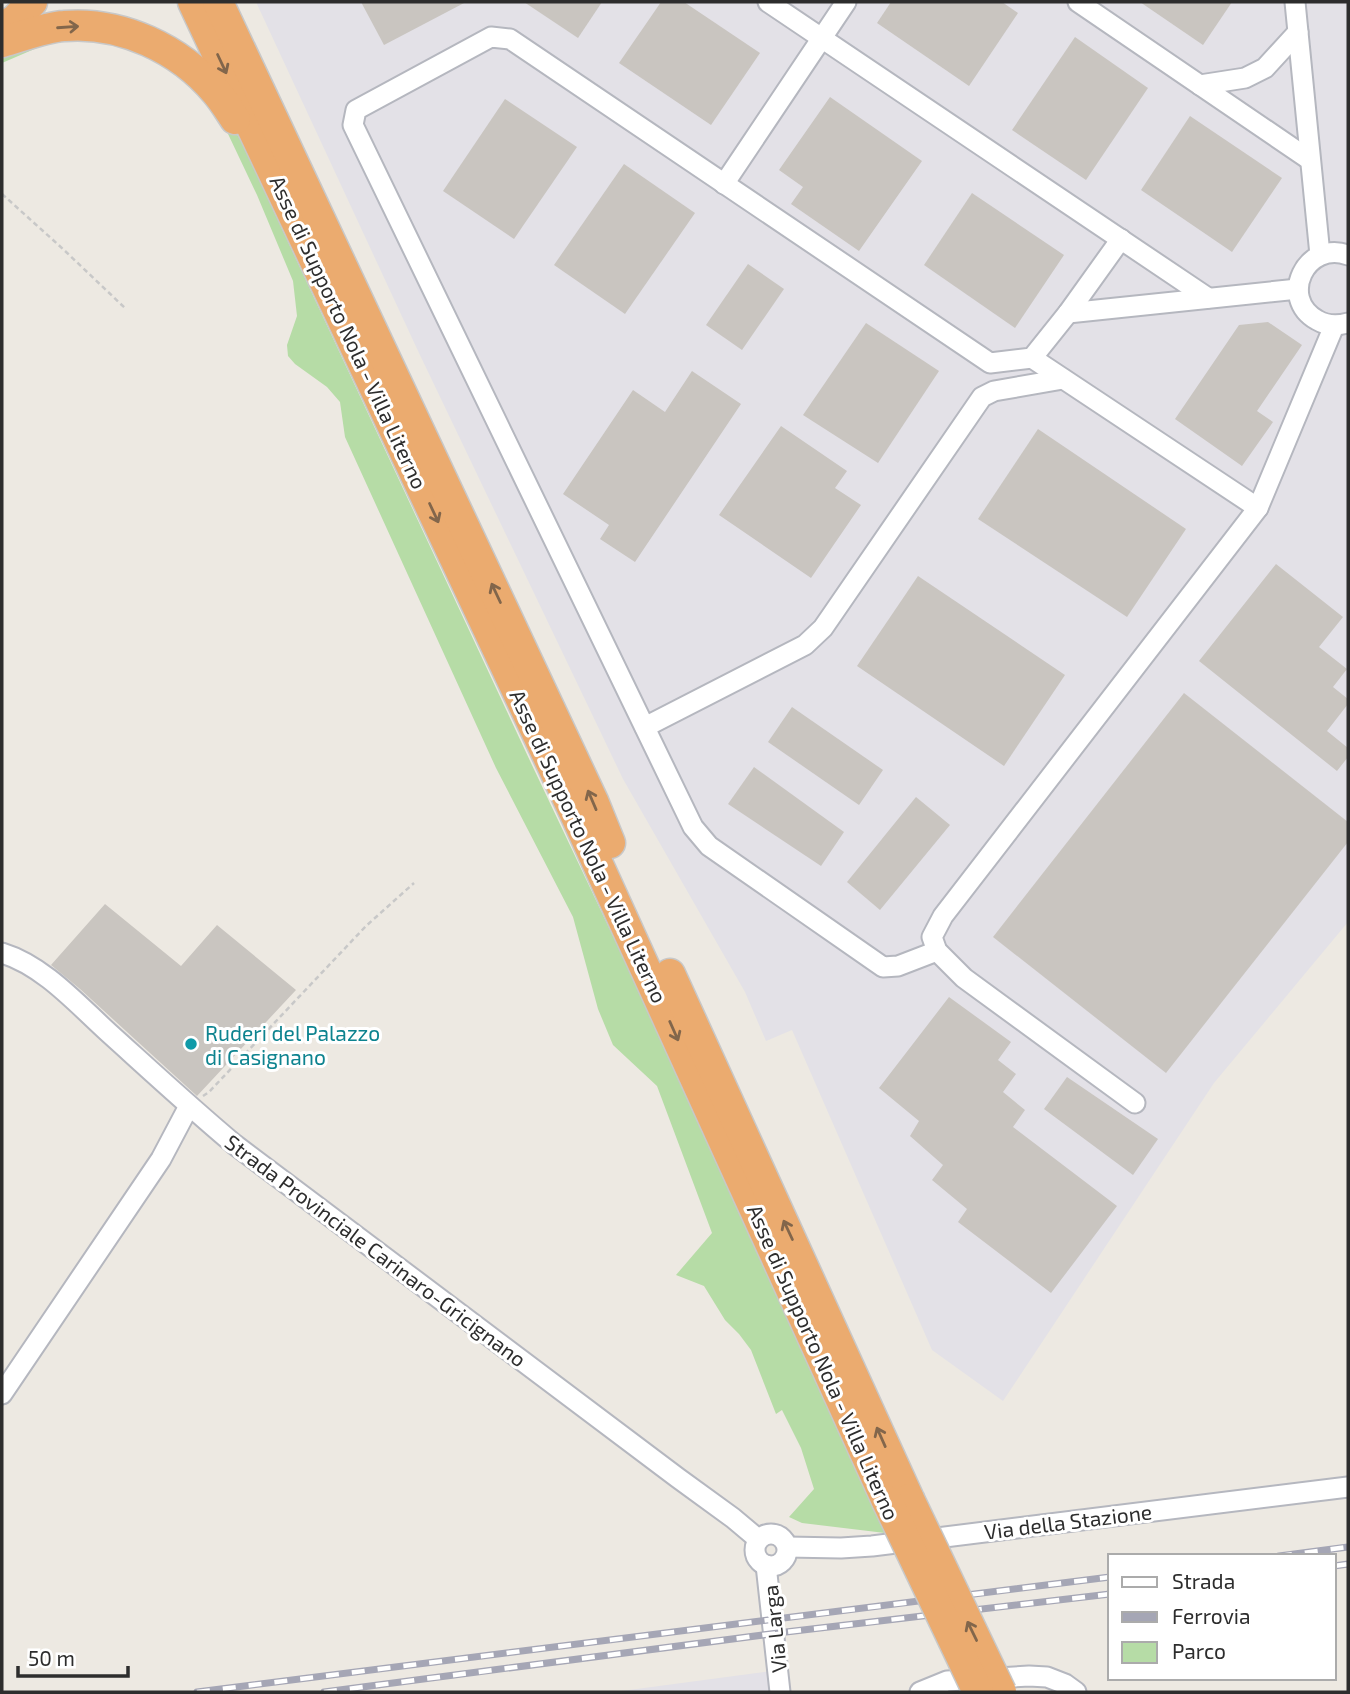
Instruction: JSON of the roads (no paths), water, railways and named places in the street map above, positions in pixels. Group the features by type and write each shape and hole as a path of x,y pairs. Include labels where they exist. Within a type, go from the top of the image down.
{"highway":[{"path":"2,27 15,20 32,2"},
{"name":"Asse di Supporto Nola - Villa Literno","path":"193,2 898,1500 1002,1692"},
{"name":"Asse di Supporto Nola - Villa Literno","path":"221,2 593,801 789,1233 978,1692"},
{"path":"2,42 63,26 100,26 158,45 186,64 217,92 280,186"}],"street":[{"path":"768,2 1208,298"},
{"path":"724,184 846,2"},
{"path":"1078,2 1310,160"},
{"path":"1295,2 1320,255"},
{"path":"1200,85 1245,78 1265,68 1298,32"},
{"path":"937,951 898,966 883,967 709,846 693,827 353,125 356,110 491,37 510,39 990,363 1032,358 1258,508"},
{"path":"1032,358 1121,239"},
{"path":"1135,1102 964,978 937,951 932,937 943,916 1258,508 1341,324 1323,323 1305,310 1298,289 1300,278 1304,269 1320,255 1342,252 1348,255"},
{"path":"1068,313 1298,289"},
{"path":"645,727 805,645 823,628 982,397 990,363"},
{"path":"982,397 994,391 1063,379"},
{"name":"Strada Provinciale Carinaro-Gricignano","path":"2,953 46,976 234,1144 758,1539"},
{"path":"2,1394 161,1159 189,1106"},
{"name":"Via della Stazione","path":"787,1547 873,1546 1348,1486"},
{"path":"758,1539 772,1533 782,1538 787,1547"},
{"name":"Via Larga","path":"758,1539 755,1555 766,1565 782,1562 787,1547"},
{"name":"Via Larga","path":"766,1565 780,1692"},
{"path":"920,1692 947,1681 1029,1676 1047,1677 1076,1692"}],"railway":[{"path":"1294,1554 1348,1547"},
{"path":"1336,1566 1348,1564"},
{"path":"197,1692 1108,1577"},
{"path":"324,1692 786,1632 1108,1594"}],"place":[{"name":"Ruderi del Palazzo di Casignano","path":"191,1044"}]}
